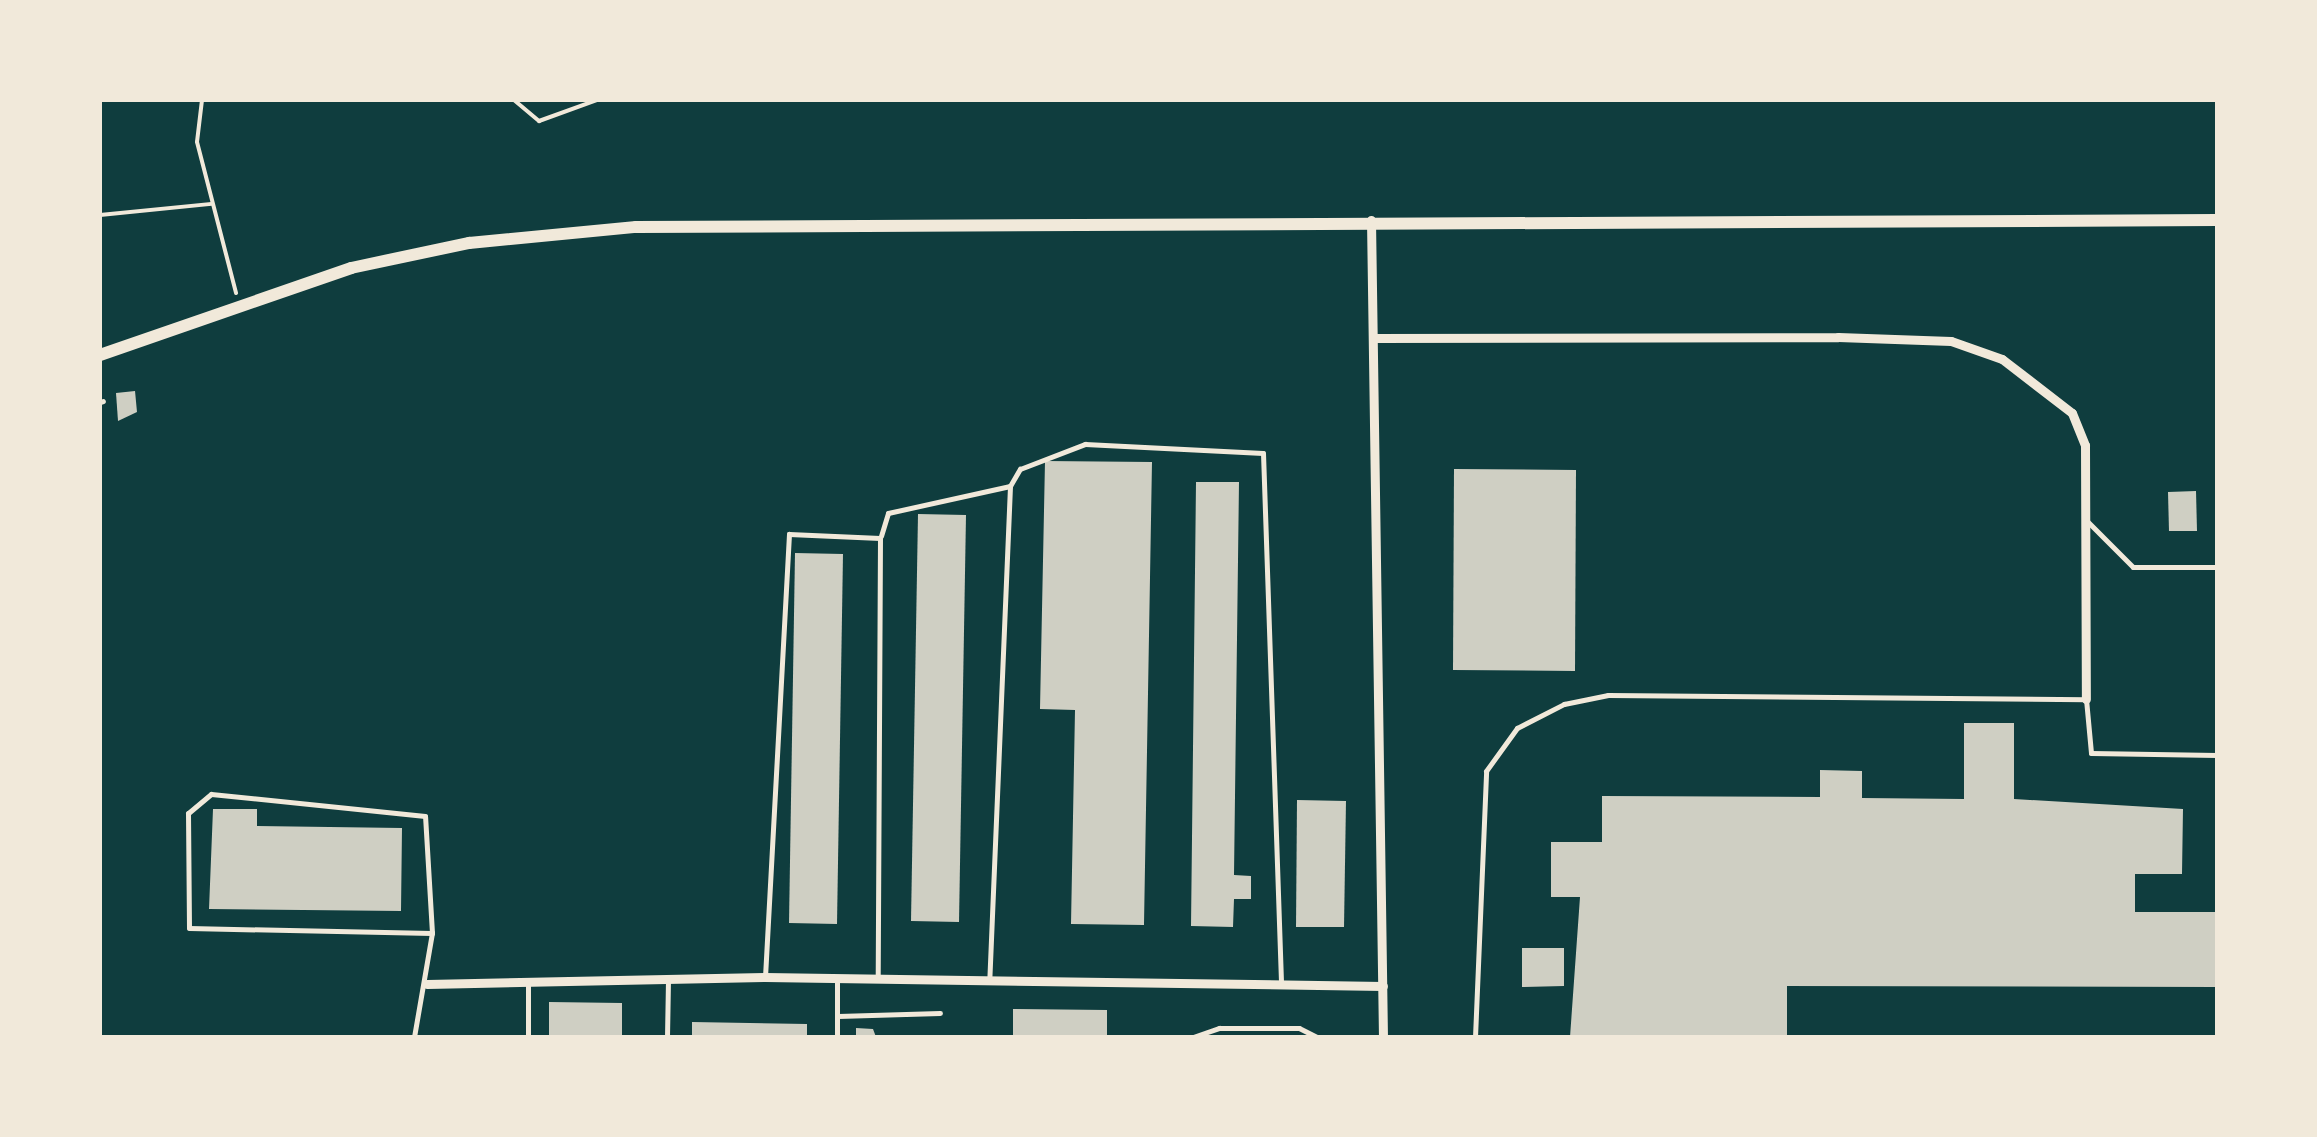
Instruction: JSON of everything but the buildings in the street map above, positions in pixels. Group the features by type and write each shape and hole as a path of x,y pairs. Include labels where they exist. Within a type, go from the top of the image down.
{"main road":[{"path":"100,355 239,302 469,243 636,227 1370,220 2217,220"}],"street":[{"path":"1370,220 1384,1037"},
{"path":"1374,338 1952,341 2002,359 2072,412 2085,444 2086,699"},
{"path":"427,984 765,977 1383,986"}],"lane":[{"path":"989,983 1010,486 1020,468 1085,444 1263,453 1281,986"},
{"path":"878,980 880,538 888,513 1010,486"},
{"path":"2086,519 2133,567 2217,567"},
{"path":"765,977 789,534 880,538"},
{"path":"1476,1037 1486,771 1517,728 1608,695 2086,699 2091,753 2217,755"},
{"path":"414,1037 427,984 432,933 425,816 211,794 188,813 189,928 432,933"},
{"path":"837,979 838,1037"},
{"path":"528,980 528,1037"},
{"path":"667,1037 668,980"},
{"path":"838,1016 940,1013"},
{"path":"1193,1037 1219,1028 1298,1028 1317,1037"},
{"path":"2102,1037 2217,1037"}],"path":[{"path":"202,100 197,142 239,302"},
{"path":"514,100 539,121 598,100"},
{"path":"100,215 212,204"}]}
